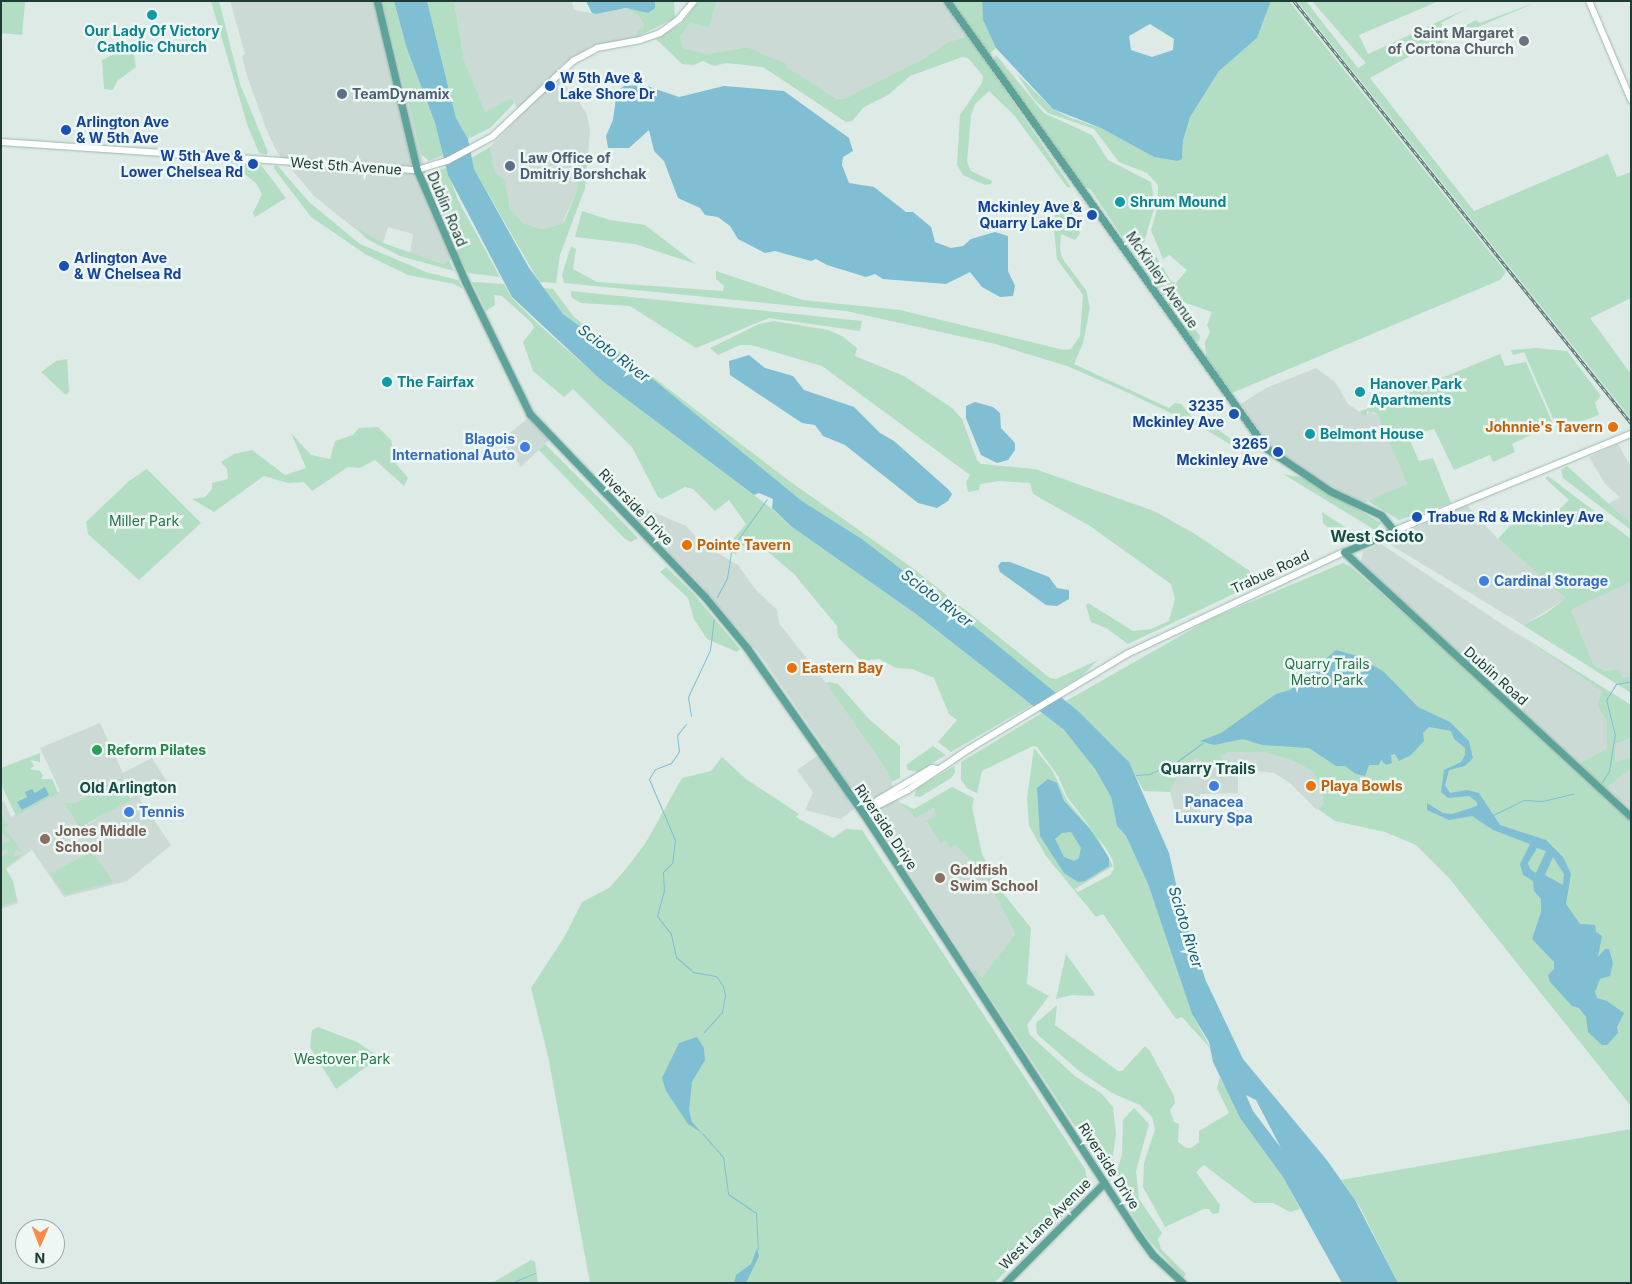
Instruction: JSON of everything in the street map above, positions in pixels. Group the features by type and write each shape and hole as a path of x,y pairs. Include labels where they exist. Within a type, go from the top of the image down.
{"main road":[{"name":"Dublin Road","path":"377,1 417,170 462,276 530,414"},
{"name":"West 5th Avenue","path":"1,142 417,170 433,166 486,140 573,61 597,48 640,40 660,33 679,19 694,1"},
{"name":"McKinley Avenue","path":"947,1 1266,448 1330,491 1381,515 1394,531"},
{"path":"1588,1 1631,100"},
{"name":"Riverside Drive","path":"530,414 704,596 767,676 867,811 1104,1183 1153,1255 1183,1283"},
{"name":"Trabue Road","path":"867,811 908,790 936,773 937,769 969,749 1127,654 1218,609 1344,552 1631,434"},
{"name":"Dublin Road","path":"1344,552 1631,817"},
{"name":"West Lane Avenue","path":"1005,1283 1104,1183"}],"shaded area":[{"path":"230,1 382,1 427,177 458,255 443,264 410,253 413,234 388,227 383,243 354,228 314,196 277,152 267,131 247,76 242,56 245,54"},
{"path":"454,1 572,1 574,10 596,14 626,8 639,16 644,27 636,32 637,37 590,47 560,66 561,80 580,103 587,115 590,130 587,165 583,163 579,167 577,190 562,224 541,229 523,223 510,208 505,182 495,172 490,147 521,115 512,98 485,113 464,60"},
{"path":"717,1 943,1 968,36 948,42 921,60 844,99 837,99 785,67 786,64 747,47 708,54 683,48 680,37 690,23 709,28"},
{"path":"1316,368 1335,382 1348,404 1366,416 1370,410 1373,414 1377,413 1407,484 1364,503 1301,470 1272,449 1241,404 1266,388"},
{"path":"531,416 550,439 521,467 501,440"},
{"path":"1618,444 1631,467 1631,524 1608,504 1620,497 1606,485 1589,457"},
{"path":"1466,504 1498,539 1567,598 1523,625 1386,542"},
{"path":"641,507 686,526 704,545 738,565 755,589 777,610 779,623 826,683 887,771 899,802 916,818 932,808 937,815 926,822 942,844 946,841 955,845 985,875 1015,934 982,979 973,972 863,802 841,819 805,810 813,792 797,770 826,750 761,656 697,581 632,514"},
{"path":"1381,544 1603,691 1597,706 1607,721 1607,748 1578,764 1433,632 1361,561 1363,551"},
{"path":"1631,582 1631,676 1622,678 1594,665 1571,610"},
{"path":"100,723 123,773 152,758 167,782 139,798 171,845 127,881 64,897 32,850 6,869 13,881 18,903 1,909 1,803 4,801 11,817 60,791 40,748","holes":["122,779 132,797 82,828 76,803"]},
{"path":"1631,738 1631,758 1615,763 1616,744"},
{"path":"1229,752 1263,752 1291,760 1312,771 1322,790 1323,804 1317,810 1289,782 1274,773 1238,769 1238,793 1200,794 1200,815 1177,818 1170,792 1182,768 1198,758 1225,768 1220,756"},
{"path":"1631,769 1631,810 1606,788"}],"green space":[{"path":"1,1 25,2 22,35 1,33"},
{"path":"211,1 219,1 240,84 268,152 266,155 259,153 247,124"},
{"path":"382,1 394,1 407,49 435,123 443,155 429,161 421,154"},
{"path":"427,1 454,1 464,60 485,112 512,98 514,103 490,128 468,139 456,118"},
{"path":"654,1 674,1 675,18 637,37 636,32 644,26 639,16 626,8 648,13"},
{"path":"699,1 717,1 709,28 690,23 680,37 683,48 708,54 747,47 787,64 786,67 837,99 844,99 921,60 948,42 968,36 1071,187 1067,187 1014,115 989,91 975,104 971,116 967,162 971,171 992,181 991,184 985,185 963,175 957,165 960,115 982,83 983,76 968,58 962,57 910,76 888,95 864,107 852,121 846,122 763,67 726,63 714,66 703,61 694,65 682,64 656,39 682,23"},
{"path":"950,1 982,1 983,20 996,48 989,54"},
{"path":"1271,1 1289,1 1506,272 1500,280 1232,393 1206,357 1205,342 1210,332 1207,325 1212,312 1180,301 1161,276 1150,253 1152,249 1171,281 1176,283 1187,270 1169,255 1163,259 1151,230 1158,206 1158,185 1147,173 1119,162 1094,129 1048,113 1033,98 1016,73 1053,109 1071,118 1101,128 1154,157 1182,159 1183,141 1190,117 1219,71 1257,38"},
{"path":"1297,1 1306,1 1358,68 1366,63 1312,1 1439,1 1359,35 1368,54 1468,8 1441,23 1448,35 1476,20 1480,23 1539,1 1408,57 1370,78 1474,211 1608,154 1617,177 1631,172 1631,298 1590,318 1631,374 1631,419"},
{"path":"132,45 136,67 117,81 113,90 104,89 102,60"},
{"path":"996,55 1044,113 1092,135 1108,160 1151,182 1155,205 1143,246 1156,273 1200,336 1199,341 1193,342 1091,190 1082,184 993,61"},
{"path":"490,147 495,172 505,181 510,208 523,223 541,229 562,224 565,220 577,190 579,167 583,163 587,165 585,188 560,255 556,283 539,282 474,169 471,158"},
{"path":"236,163 261,165 286,198 255,217 253,213 262,194 256,183 238,169"},
{"path":"277,165 309,202 360,244 426,272 458,280 463,289 454,284 408,275 365,254 311,217 273,167"},
{"path":"446,168 458,200 500,277 468,273 453,244 427,177 427,174"},
{"path":"1074,201 1071,210 1080,233 1075,240 1061,234 1060,249 1062,258 1086,290 1090,308 1083,343 1074,364 1169,408 1175,403 1181,404 1195,420 1217,429 1252,454 1269,459 1267,467 1205,429 1122,390 1067,366 995,344 846,311 564,283 562,275 571,246 576,249 573,269 597,282 723,291 724,286 716,279 716,271 803,300 900,310 1064,350 1071,349 1080,336 1083,295 1057,259 1053,222 1055,214"},
{"path":"582,211 610,220 645,225 696,264 635,244 575,237"},
{"path":"355,227 383,243 443,264 449,260 454,271 400,256 367,239"},
{"path":"472,282 504,284 512,298 535,321 601,380 771,508 792,527 916,614 1032,705 951,752 938,742 957,720 949,714 934,678 912,669 896,668 879,659 861,661 838,637 837,626 794,574 754,540 749,540 736,554 724,550 746,524 729,500 715,511 693,489 685,487 662,499 658,497 632,447 573,389 564,397 533,371 523,342 534,328 531,322 502,296 494,295 495,305 486,311"},
{"path":"543,288 553,289 574,317 788,480 914,569 1050,678 1056,679 1098,660 1082,676 1054,692 862,539 802,501 653,379 563,314"},
{"path":"571,291 862,321 860,331 769,318 696,348 630,306 581,303 571,297"},
{"path":"774,321 828,330 842,336 857,348 855,356 904,376 952,408 962,419 977,460 981,464 1035,469 1154,511 1195,534 1263,580 1128,644 1106,628 1091,622 1086,606 1088,603 1133,631 1151,629 1169,621 1175,599 1171,584 1090,526 1033,494 1030,483 1000,481 980,484 979,490 968,492 966,482 970,475 822,366 751,345 740,345 718,355 710,348 759,324"},
{"path":"1535,348 1567,351 1601,396 1595,403 1599,415 1558,430 1524,352 1513,355 1511,350"},
{"path":"1500,354 1505,366 1526,362 1553,424 1512,444 1515,452 1493,462 1490,455 1454,470 1434,429 1408,436 1419,461 1433,458 1451,503 1399,520 1368,501 1407,484 1377,413 1367,411 1367,417 1359,412"},
{"path":"67,359 69,392 66,395 41,372 56,361"},
{"path":"378,427 391,440 397,465 408,478 404,486 375,460 360,468 348,467 312,491 304,482 288,483 264,476 214,512 192,499 205,497 212,489 212,483 228,479 227,469 221,462 234,454 252,450 285,475 306,468 291,433 311,455 330,459 335,441 353,435 359,428"},
{"path":"545,444 638,538 631,542 625,539 539,450"},
{"path":"1567,466 1631,524 1631,530 1563,478 1561,470"},
{"name":"Miller Park","path":"147,469 201,523 139,580 88,534 86,522 129,481"},
{"path":"1283,474 1301,477 1381,523 1375,530"},
{"path":"1548,476 1631,539 1631,582 1571,610 1594,665 1606,671 1619,669 1622,678 1631,676 1631,693 1523,625 1545,614 1566,598 1498,539 1523,511 1541,527 1569,500 1545,478"},
{"path":"1322,512 1356,534 1347,539 1339,538 1323,523"},
{"name":"Quarry Trails Metro Park","path":"1343,563 1350,566 1497,695 1631,822 1631,1106 1449,878 1416,845 1385,832 1335,821 1318,809 1323,804 1322,790 1312,771 1291,760 1263,752 1229,752 1221,756 1225,768 1207,765 1197,758 1182,768 1170,792 1144,791 1126,759 1066,701 1210,619"},
{"path":"666,567 692,592 740,649 737,652 707,639 694,619 688,598 660,572"},
{"path":"1506,626 1631,705 1631,738 1616,744 1615,762 1631,758 1631,769 1606,788 1578,764 1607,748 1607,721 1597,706 1602,691"},
{"path":"826,683 838,684 869,719 900,746 900,778 891,782 887,771"},
{"path":"1042,713 1064,730 1095,769 1111,797 1117,826 1126,836 1148,884 1192,1014 1211,1049 1182,1017 1176,1019 1103,914 1096,917 1046,856 1029,826 1027,798 1034,748 1052,770 1068,802 1095,834 1067,797 1058,776 1037,747 1033,746 982,771 977,793 968,789 961,780 961,762","holes":["1097,837 1113,861 1114,869 1110,875 1078,892 1075,889 1113,866"]},
{"path":"933,746 946,755 918,772 908,770 906,765"},
{"path":"40,753 40,762 31,760 34,766 30,769 40,771 43,776 41,779 52,779 58,793 16,816 1,784 1,768"},
{"path":"722,757 746,779 799,814 796,817 833,838 846,829 862,830 1085,1169 1087,1179 1083,1197 994,1283 590,1283 548,1056 531,988 565,936 582,902 609,888 625,870 645,844 682,778 711,771"},
{"path":"954,766 955,772 951,778 920,797 914,796 917,788"},
{"path":"118,778 122,779 131,800 82,827 82,833 65,803 76,803"},
{"path":"952,787 974,798 972,807 982,854 1003,893 1031,928 1027,984 1049,996 1027,1025 1030,1035 1076,1077 1101,1093 1113,1107 1116,1134 1112,1162 1108,1168 1102,1167 973,972 976,970 982,978 1015,934 985,875 955,845 950,848 946,841 941,844 926,821 936,815 933,808 916,818 899,802 914,809"},
{"path":"1,815 9,826 5,828 23,852 15,850 13,857 24,854 5,868 13,881 17,901 1,906 1,857 8,852 6,849 1,852 1,842 5,844 10,840 1,833"},
{"path":"92,851 113,882 65,895 50,874"},
{"path":"1066,954 1095,994 1094,996 1072,995 1056,999"},
{"path":"1057,1005 1055,1025 1118,1071 1122,1071 1145,1046 1150,1051 1174,1096 1175,1103 1170,1110 1174,1122 1179,1124 1178,1142 1186,1148 1191,1148 1199,1142 1199,1131 1229,1113 1217,1088 1220,1077 1240,1118 1283,1177 1300,1209 1290,1212 1273,1203 1254,1203 1204,1165 1196,1172 1220,1205 1219,1213 1212,1214 1209,1209 1204,1209 1165,1227 1143,1187 1144,1163 1155,1129 1152,1117 1140,1105 1112,1093 1079,1071 1037,1034 1036,1023"},
{"name":"Westover Park","path":"318,1027 357,1042 375,1054 377,1059 336,1089 310,1047 312,1030"},
{"path":"1134,1108 1149,1124 1136,1171 1139,1199 1162,1233 1158,1239 1161,1249 1186,1274 1183,1278 1147,1238 1119,1194 1117,1171 1122,1154 1123,1120"},
{"path":"1631,1129 1631,1283 1398,1283 1360,1207 1341,1180"},
{"path":"531,1260 535,1262 538,1283 492,1283"}],"water":[{"name":"Scioto River","path":"394,1 427,1 456,118 468,139 474,169 529,268 563,314 653,379 802,501 862,539 964,618 1078,711 1129,762 1169,853 1183,915 1206,981 1243,1059 1326,1159 1355,1200 1398,1283 1342,1283 1283,1177 1240,1118 1213,1062 1209,1042 1192,1014 1148,884 1126,836 1117,826 1111,797 1095,769 1064,730 916,614 792,527 772,508 773,499 759,493 754,495 601,380 512,297 448,175 435,123 407,49","holes":["1246,1095 1256,1100 1281,1148 1253,1111"]},
{"path":"586,1 654,1 655,8 648,13 626,8 596,14 592,13"},
{"path":"982,1 1271,1 1257,38 1219,71 1190,117 1183,141 1182,159 1178,161 1154,157 1101,128 1053,109 996,48 983,20","holes":["1150,24 1174,39 1173,50 1152,57 1131,50 1129,36"]},
{"path":"644,85 679,97 724,86 784,91 849,138 853,151 843,157 842,165 849,183 874,187 906,212 913,212 931,227 935,242 951,248 963,246 971,239 995,232 1008,236 1008,271 1015,286 1013,296 1000,297 982,287 970,272 946,284 883,279 875,274 866,277 827,265 816,259 811,261 775,251 765,253 738,239 730,226 718,217 705,215 700,208 678,198 664,161 654,151 649,130 629,148 608,148 606,136 613,120 617,91 624,86"},
{"path":"749,355 765,368 793,376 804,390 854,407 880,433 894,441 949,490 952,494 948,501 937,508 918,503 845,445 823,436 815,425 802,423 730,375 729,361"},
{"path":"975,402 993,407 1000,413 1001,428 1015,443 1015,450 1008,460 997,463 981,455 966,418 966,406"},
{"path":"1001,562 1010,562 1049,577 1057,588 1069,590 1069,599 1057,606 1046,605 1000,572 998,566"},
{"path":"1336,650 1357,656 1383,671 1418,707 1450,722 1469,741 1473,758 1465,766 1449,770 1445,785 1450,793 1467,790 1479,793 1500,825 1546,840 1563,857 1571,874 1566,904 1580,924 1595,925 1596,932 1602,936 1598,957 1605,949 1609,949 1613,963 1610,976 1600,979 1595,992 1597,998 1607,1001 1624,1013 1617,1027 1618,1033 1607,1045 1602,1045 1588,1032 1586,1017 1579,1008 1572,1006 1550,982 1548,975 1554,969 1554,962 1532,939 1541,912 1541,899 1534,891 1533,881 1523,875 1520,864 1530,844 1493,830 1472,816 1449,820 1427,810 1427,803 1443,813 1452,814 1477,806 1477,802 1469,796 1448,798 1441,792 1444,770 1461,762 1465,755 1465,748 1454,739 1451,731 1429,727 1423,733 1424,741 1411,755 1399,761 1395,754 1391,755 1392,763 1386,765 1381,760 1379,765 1369,765 1365,776 1356,774 1345,766 1336,766 1309,748 1262,745 1243,739 1214,745 1200,741 1221,733 1276,694 1290,690","holes":["1537,848 1546,851 1536,873 1530,869 1528,863","1553,857 1564,874 1563,885 1545,875"]},
{"path":"1048,779 1057,783 1064,801 1090,829 1109,858 1109,866 1085,881 1078,882 1064,873 1040,836 1037,788","holes":["1071,832 1081,848 1079,858 1074,861 1064,857 1055,839 1062,833"]},
{"path":"45,787 49,795 22,810 17,802 27,797 25,792 32,789 35,793"},
{"path":"697,1037 704,1048 705,1060 692,1082 689,1110 692,1122 702,1133 688,1124 666,1091 662,1078 679,1043"},
{"path":"757,1248 759,1256 746,1283 734,1283 736,1275 751,1264"}],"waterway":[{"path":"717,597 727,578 732,548 767,499"},
{"path":"691,716 688,697 710,650 714,619"},
{"path":"1602,782 1609,771 1615,735 1606,700 1616,684 1631,681"},
{"path":"686,724 677,735 679,751 676,756 671,763 655,769 649,779 675,840 672,863 663,872 664,890 657,916 671,934 676,957 693,972 716,976 723,986 725,995 722,1012 704,1032"},
{"path":"1136,775 1149,774 1175,763 1203,743"},
{"path":"1493,815 1524,800 1542,801 1573,794"},
{"path":"702,1133 723,1157 728,1194 756,1213 758,1249"},
{"path":"511,1283 535,1273"}],"railway":[{"path":"1294,1 1631,423"}],"place":[{"name":"Our Lady Of Victory Catholic Church","path":"152,15"},
{"name":"Saint Margaret of Cortona Church","path":"1524,41"},
{"name":"W 5th Ave & Lake Shore Dr","path":"550,86"},
{"name":"TeamDynamix","path":"342,94"},
{"name":"Arlington Ave & W 5th Ave","path":"66,130"},
{"name":"W 5th Ave & Lower Chelsea Rd","path":"253,164"},
{"name":"Law Office of Dmitriy Borshchak","path":"510,166"},
{"name":"Shrum Mound","path":"1120,202"},
{"name":"Mckinley Ave & Quarry Lake Dr","path":"1092,215"},
{"name":"Arlington Ave & W Chelsea Rd","path":"64,266"},
{"name":"The Fairfax","path":"387,382"},
{"name":"Hanover Park Apartments","path":"1360,392"},
{"name":"3235 Mckinley Ave","path":"1234,414"},
{"name":"Johnnie's Tavern","path":"1613,427"},
{"name":"Belmont House","path":"1310,434"},
{"name":"Blagois International Auto","path":"525,447"},
{"name":"3265 Mckinley Ave","path":"1278,452"},
{"name":"Trabue Rd & Mckinley Ave","path":"1417,517"},
{"name":"Pointe Tavern","path":"687,545"},
{"name":"Cardinal Storage","path":"1484,581"},
{"name":"Eastern Bay","path":"792,668"},
{"name":"Reform Pilates","path":"97,750"},
{"name":"Panacea Luxury Spa","path":"1214,786"},
{"name":"Playa Bowls","path":"1311,786"},
{"name":"Tennis","path":"129,812"},
{"name":"Jones Middle School","path":"45,839"},
{"name":"Goldfish Swim School","path":"940,878"}],"district":[{"name":"West Scioto","path":"1377,536"},
{"name":"Quarry Trails","path":"1208,769"},
{"name":"Old Arlington","path":"128,788"}]}
